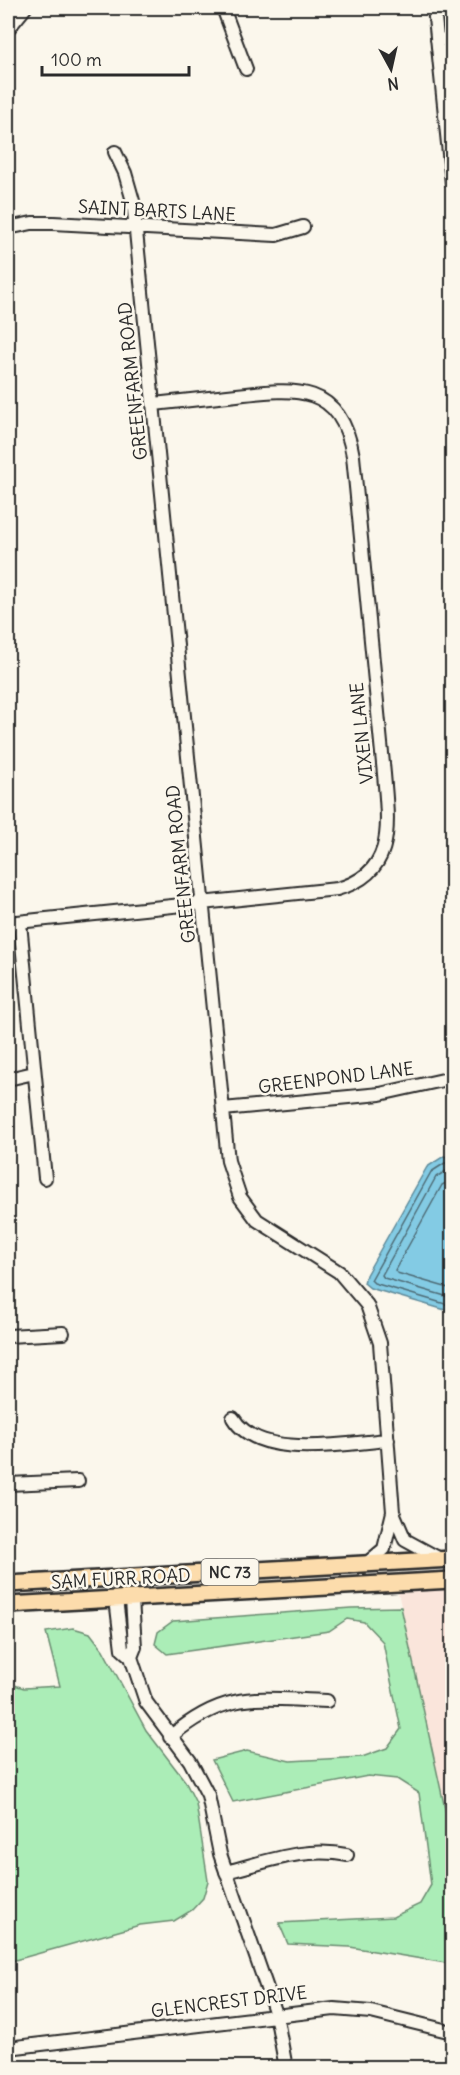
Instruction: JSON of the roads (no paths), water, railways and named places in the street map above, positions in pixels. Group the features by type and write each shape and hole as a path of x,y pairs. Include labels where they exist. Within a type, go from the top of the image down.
{"main road":[{"name":"SAM FURR ROAD","path":"8,1584 447,1559"},
{"path":"124,1599 129,1589 136,1587 303,1568"},
{"name":"SAM FURR ROAD","path":"8,1605 453,1580"}],"street":[{"path":"8,29 25,8"},
{"path":"223,8 246,69"},
{"path":"434,8 453,183"},
{"path":"437,40 453,39"},
{"name":"GREENFARM ROAD","path":"115,152 130,189 135,229 230,1170 240,1197 248,1210 270,1231 339,1272 360,1295 374,1319 380,1343 393,1512 384,1549 366,1564"},
{"name":"SAINT BARTS LANE","path":"8,228 32,223 276,235 303,227"},
{"name":"VIXEN LANE","path":"14,923 337,889 364,877 375,866 386,844 388,818 353,456 350,441 339,416 312,394 289,390 154,404"},
{"path":"14,923 45,1178"},
{"path":"8,1080 34,1073"},
{"name":"GREENPOND LANE","path":"223,1109 380,1094 453,1078"},
{"path":"8,1336 63,1333"},
{"path":"233,1418 249,1434 285,1445 388,1440"},
{"path":"8,1484 78,1481"},
{"name":"GREENFARM ROAD","path":"393,1512 405,1540 420,1551 447,1559"},
{"path":"124,1599 122,1649 131,1657 146,1702 190,1761 204,1786 226,1872 276,2014 286,2067"},
{"path":"170,1737 189,1720 223,1703 249,1699 327,1701"},
{"path":"226,1872 302,1853 321,1851 347,1855"},
{"name":"GLENCREST DRIVE","path":"8,2048 276,2014 352,2010 453,2032"}],"water":[{"path":"444,1156 452,1158 452,1312 370,1288 364,1283 366,1275 427,1167"}]}
